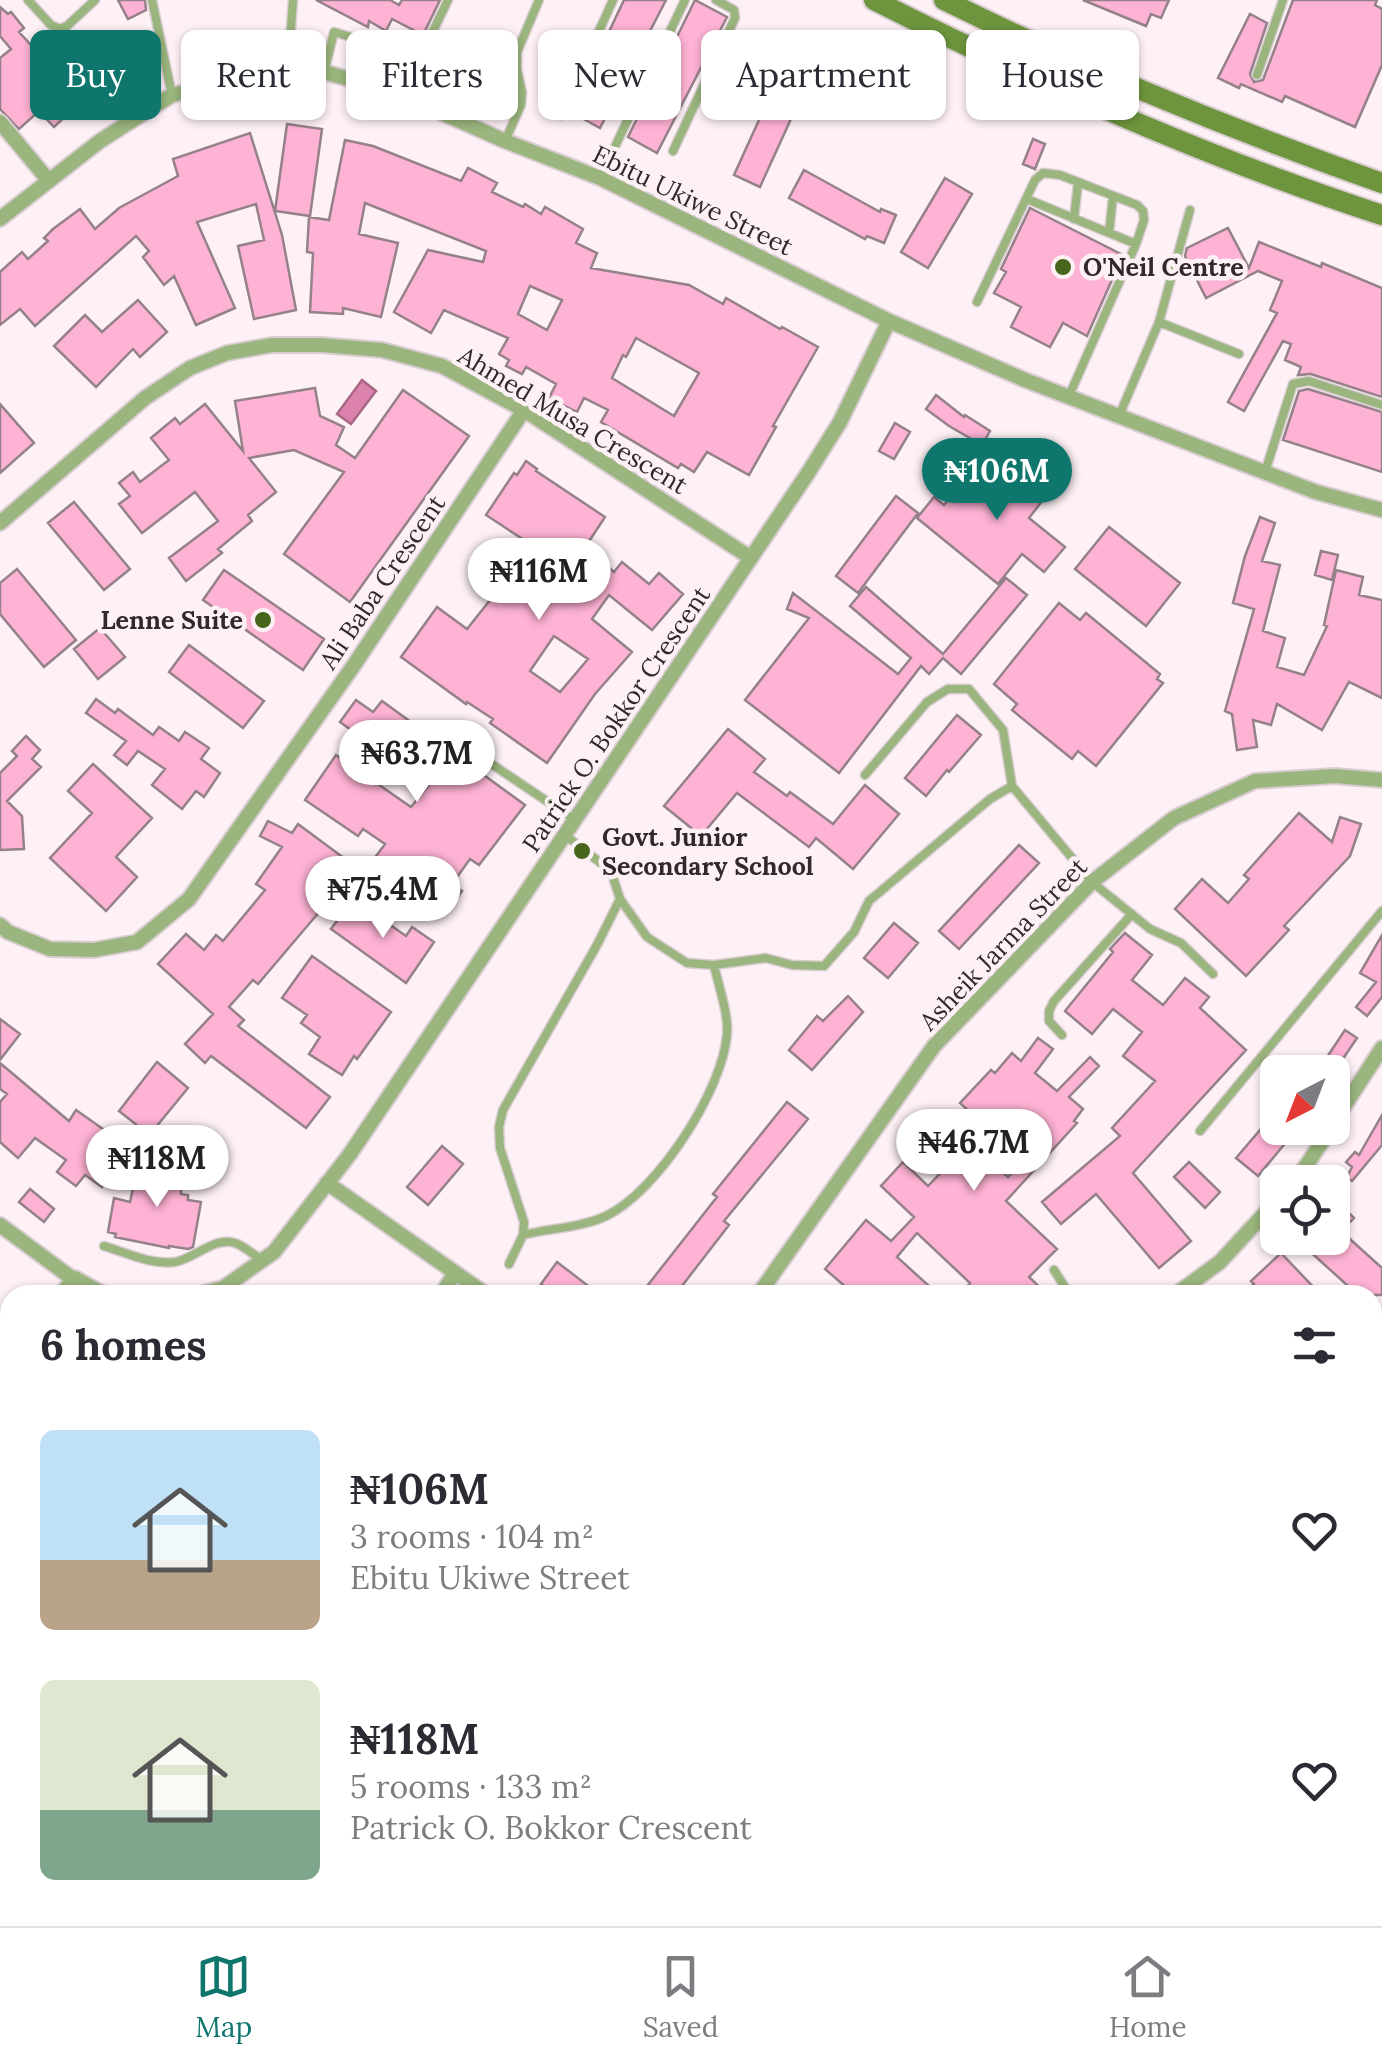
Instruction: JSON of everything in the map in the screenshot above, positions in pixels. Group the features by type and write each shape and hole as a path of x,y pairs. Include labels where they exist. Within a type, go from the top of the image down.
{"main road":[{"path":"874,0 1040,82 1125,118 1382,215"},
{"path":"944,0 1153,97 1382,183"}],"street":[{"name":"Ebitu Ukiwe Street","path":"326,73 395,92 600,178 889,320 1025,380 1316,492 1382,510"},
{"name":"Ebitu Ukiwe Street","path":"0,218 100,142 181,93"},
{"path":"0,122 49,181"},
{"name":"Patrick O. Bokkor Crescent","path":"226,1285 274,1252 350,1154 840,422 889,320"},
{"name":"Ahmed Musa Crescent","path":"0,523 145,398 190,368 226,354 272,345 321,345 382,350 442,366 524,410 751,558"},
{"name":"Ali Baba Crescent","path":"0,925 8,932 50,948 94,950 137,942 189,899 354,665 524,410"},
{"name":"Asheik Jarma Street","path":"765,1285 934,1046 1092,882 1174,818 1255,781 1336,776 1382,780"},
{"path":"1350,1098 1382,1048"},
{"path":"327,1184 472,1285"},
{"path":"1188,1285 1220,1262 1260,1218"},
{"path":"0,1226 73,1279 88,1285"},
{"path":"447,1285 455,1273"},
{"path":"69,1285 75,1278"}],"lane":[{"path":"28,0 44,19 60,29 95,0"},
{"path":"152,0 172,95"},
{"path":"291,30 294,0"},
{"path":"326,64 334,32 420,58 448,0"},
{"path":"504,140 521,104 517,52 539,0"},
{"path":"600,30 614,0"},
{"path":"600,178 685,0"},
{"path":"673,151 735,18 734,10 716,0"},
{"path":"1257,76 1283,0"},
{"path":"977,302 1035,180 1043,173 1057,174 1143,211 1136,244 1069,396"},
{"path":"1074,219 1078,183"},
{"path":"1109,233 1113,196"},
{"path":"1027,199 1136,244"},
{"path":"1119,416 1160,322 1190,210"},
{"path":"1160,322 1239,354"},
{"path":"1265,472 1293,384 1308,381 1382,405"},
{"path":"864,775 926,702 948,689 969,689 1003,730 1012,786 1092,882 1157,934 1180,943 1212,974"},
{"path":"472,751 576,820"},
{"path":"565,835 612,871 620,899 646,937 687,963 714,965 766,958 792,965 824,966 854,932 869,901 990,799 1012,786"},
{"path":"510,1264 524,1222 500,1148 503,1110 598,945 620,899"},
{"path":"1200,1131 1382,912"},
{"path":"1062,1035 1049,1022 1054,1000 1132,914"},
{"path":"522,1235 608,1216 642,1188 668,1159 702,1108 719,1072 728,1031 714,965"},
{"path":"104,1246 152,1261 176,1262 222,1242 235,1243 262,1260"},
{"path":"1054,1270 1064,1285"}],"shaded area":[{"path":"362,380 376,391 351,424 337,414"}],"building":[{"path":"118,0 145,0 146,10 128,19"},
{"path":"316,0 390,0 399,5 402,0 440,0 425,30 413,30 392,19 386,30 369,21 368,27"},
{"path":"624,0 666,0 651,30 610,30"},
{"path":"695,0 727,17 720,30 701,30 701,68 681,106 681,30"},
{"path":"1083,0 1169,0 1161,18 1151,14 1146,26"},
{"path":"1293,0 1377,0 1375,5 1382,9 1382,65 1355,127 1285,96 1282,102 1218,78 1250,14 1267,23 1250,74 1254,82 1263,80"},
{"path":"0,7 8,14 11,12 24,28 19,32 30,44 30,119 19,129 0,109 0,58 11,49 0,36"},
{"path":"586,120 604,120 600,128"},
{"path":"636,120 674,120 657,153 628,137"},
{"path":"759,120 790,120 760,187 734,175"},
{"path":"287,124 322,129 310,216 275,211"},
{"path":"250,133 282,235 296,310 254,319 238,246 264,240 256,204 197,222 235,308 196,325 174,276 164,285 143,257 149,251 136,236 35,326 20,309 0,325 0,272 22,252 28,259 48,241 44,238 53,229 80,209 95,229 119,208 178,176 173,159"},
{"path":"1033,139 1045,144 1035,169 1023,164"},
{"path":"345,140 373,146 461,181 468,168 497,183 492,192 541,214 545,207 583,229 576,243 597,253 591,268 689,285 723,304 726,298 818,347 749,475 707,452 694,472 681,464 678,468 601,422 608,410 584,398 577,412 549,398 556,384 526,367 522,374 506,366 509,360 499,354 508,338 444,310 431,333 394,312 428,250 483,262 486,251 365,203 359,234 398,243 381,317 343,308 343,314 310,312 313,253 307,252 309,217 329,220","holes":["530,286 562,300 547,330 518,314","636,338 699,373 674,416 612,378"]},
{"path":"804,170 880,212 881,209 896,215 884,243 867,236 865,239 789,198"},
{"path":"945,178 972,194 928,268 901,252"},
{"path":"1030,208 1123,255 1087,336 1063,323 1050,347 1011,327 1021,307 994,293"},
{"path":"1228,228 1249,268 1259,242 1382,288 1382,397 1311,374 1298,375 1301,367 1285,360 1291,344 1283,341 1244,411 1228,402 1277,313 1270,310 1282,281 1258,271 1206,298 1185,256 1187,248"},
{"path":"138,300 167,332 140,357 133,349 96,387 54,346 85,315 102,332"},
{"path":"315,388 320,416 344,427 336,445 355,458 403,390 469,436 350,602 284,554 344,472 294,450 249,458 276,492 248,515 252,521 218,549 222,553 186,581 169,558 218,521 195,492 142,533 119,504 130,496 119,483 133,472 140,482 169,460 151,438 175,418 180,424 205,404 243,451 235,401"},
{"path":"1308,389 1382,412 1382,472 1283,440 1299,391"},
{"path":"936,395 990,431 982,445 926,409"},
{"path":"0,404 34,443 0,473"},
{"path":"895,423 910,432 894,459 879,451"},
{"path":"1035,458 1060,478 1029,518 1065,547 1044,572 1022,554 998,584 917,518 934,497 944,505 970,473 1002,499"},
{"path":"526,461 605,517 580,555 565,545 549,569 573,585 596,557 614,572 622,562 649,584 659,573 683,594 652,630 609,595 592,619 632,652 595,694 547,763 490,723 493,719 401,657 437,607 467,629 533,546 486,515 514,473 517,475","holes":["554,636 588,659 560,692 530,671"]},
{"path":"896,496 918,513 858,593 836,576"},
{"path":"74,502 130,569 104,590 48,523"},
{"path":"1260,517 1275,523 1262,561 1280,565 1263,631 1285,638 1277,667 1304,675 1327,626 1324,625 1336,570 1363,577 1359,595 1382,600 1382,698 1349,682 1322,730 1277,704 1271,725 1253,720 1257,747 1237,750 1232,714 1225,711 1254,609 1233,603"},
{"path":"1109,527 1180,583 1146,626 1075,569"},
{"path":"1321,551 1338,555 1332,580 1315,575"},
{"path":"17,569 76,640 44,667 0,614 0,583"},
{"name":"Lenne Suite","path":"224,570 324,639 303,670 203,600"},
{"path":"1006,578 1027,595 961,674 943,658 929,674 921,666 839,773 745,700 809,618 787,609 793,593 898,674 911,658 850,606 866,587 943,654"},
{"path":"1059,603 1080,620 1086,613 1160,674 1157,679 1163,683 1096,766 1078,751 1072,759 1012,710 1017,704 994,684"},
{"path":"100,628 125,657 98,679 74,649"},
{"path":"189,645 264,701 243,728 169,672"},
{"path":"96,699 115,713 118,709 153,735 159,727 179,741 185,732 209,748 201,759 220,773 204,797 196,791 182,809 152,785 165,769 138,751 127,765 114,755 126,741 86,713"},
{"path":"356,700 373,712 382,701 525,805 479,865 470,859 452,884 462,891 447,912 374,859 385,844 363,829 358,836 305,800 336,755 411,807 428,786 340,722"},
{"path":"957,715 981,735 926,796 905,778"},
{"path":"728,729 765,759 754,772 787,796 790,792 833,824 865,785 899,814 853,869 816,838 809,847 737,793 701,836 664,806"},
{"path":"26,736 40,750 32,759 41,767 7,801 22,816 24,849 0,850 0,773 17,756 12,751"},
{"path":"93,764 152,818 116,857 137,877 106,911 50,858 92,813 68,791"},
{"path":"1299,813 1332,842 1340,817 1361,824 1350,856 1284,926 1289,930 1246,976 1175,909 1202,879 1228,903 1249,879 1244,875"},
{"path":"268,821 292,833 298,824 356,867 258,984 253,980 229,1007 244,1020 238,1026 330,1097 306,1128 211,1056 205,1063 185,1044 213,1014 158,964 186,934 204,950 216,935 223,941 265,890 256,884 282,847 260,836"},
{"path":"1019,845 1039,863 959,949 939,931"},
{"path":"353,899 406,936 412,927 434,942 406,983 331,929"},
{"path":"894,923 918,943 888,978 864,958"},
{"path":"1125,933 1152,955 1132,980 1163,1005 1185,978 1209,997 1200,1008 1246,1050 1133,1173 1191,1241 1159,1268 1096,1194 1061,1224 1042,1202 1120,1136 1112,1128 1155,1081 1123,1056 1142,1032 1113,1009 1092,1034 1065,1011"},
{"path":"1382,935 1382,997 1367,1016 1356,1007 1376,982 1360,973"},
{"path":"312,956 391,1012 342,1075 309,1054 320,1037 301,1023 307,1015 282,998"},
{"path":"848,996 863,1012 812,1070 789,1050 817,1016 823,1021"},
{"path":"0,1019 20,1034 0,1060"},
{"path":"1345,1030 1357,1038 1346,1055 1328,1055"},
{"path":"1038,1038 1053,1049 1035,1073 1057,1091 1090,1057 1099,1066 1069,1097 1083,1109 1074,1121 1077,1123 1006,1201 1057,1249 1029,1277 1037,1285 968,1285 917,1233 897,1257 928,1285 843,1285 825,1269 866,1220 891,1241 914,1217 881,1186 903,1162 928,1186 969,1143 1008,1177 1022,1161 960,1103 1012,1053 1021,1061"},
{"path":"157,1062 188,1088 142,1144 145,1127 143,1130 119,1111"},
{"path":"0,1063 69,1121 76,1110 130,1148 102,1187 85,1175 76,1186 57,1172 66,1160 35,1138 18,1158 0,1142 0,1102 7,1094 0,1089"},
{"path":"787,1102 808,1119 724,1221 729,1225 683,1285 648,1285 717,1197 713,1194"},
{"path":"934,1113 945,1122 927,1142 916,1132"},
{"path":"1382,1115 1382,1145 1352,1181 1352,1167 1346,1162 1355,1152 1359,1155"},
{"path":"1260,1130 1260,1145 1284,1145 1267,1165 1260,1165 1258,1176 1236,1158"},
{"path":"442,1146 463,1164 428,1205 407,1187"},
{"path":"181,1156 181,1194 201,1202 193,1247 169,1248 115,1237 116,1234 108,1232 114,1198 130,1202 139,1160 146,1160 166,1175"},
{"path":"1189,1162 1220,1192 1205,1208 1174,1177"},
{"path":"30,1189 54,1209 44,1222 19,1202"},
{"path":"1350,1239 1382,1268 1382,1285 1347,1285 1314,1255 1350,1255"},
{"path":"1283,1255 1311,1285 1253,1285 1251,1281"},
{"path":"557,1262 587,1285 542,1285"}],"place":[{"name":"O'Neil Centre","path":"1063,267"},
{"name":"Lenne Suite","path":"263,620"},
{"name":"Govt. Junior Secondary School","path":"582,851"}]}
